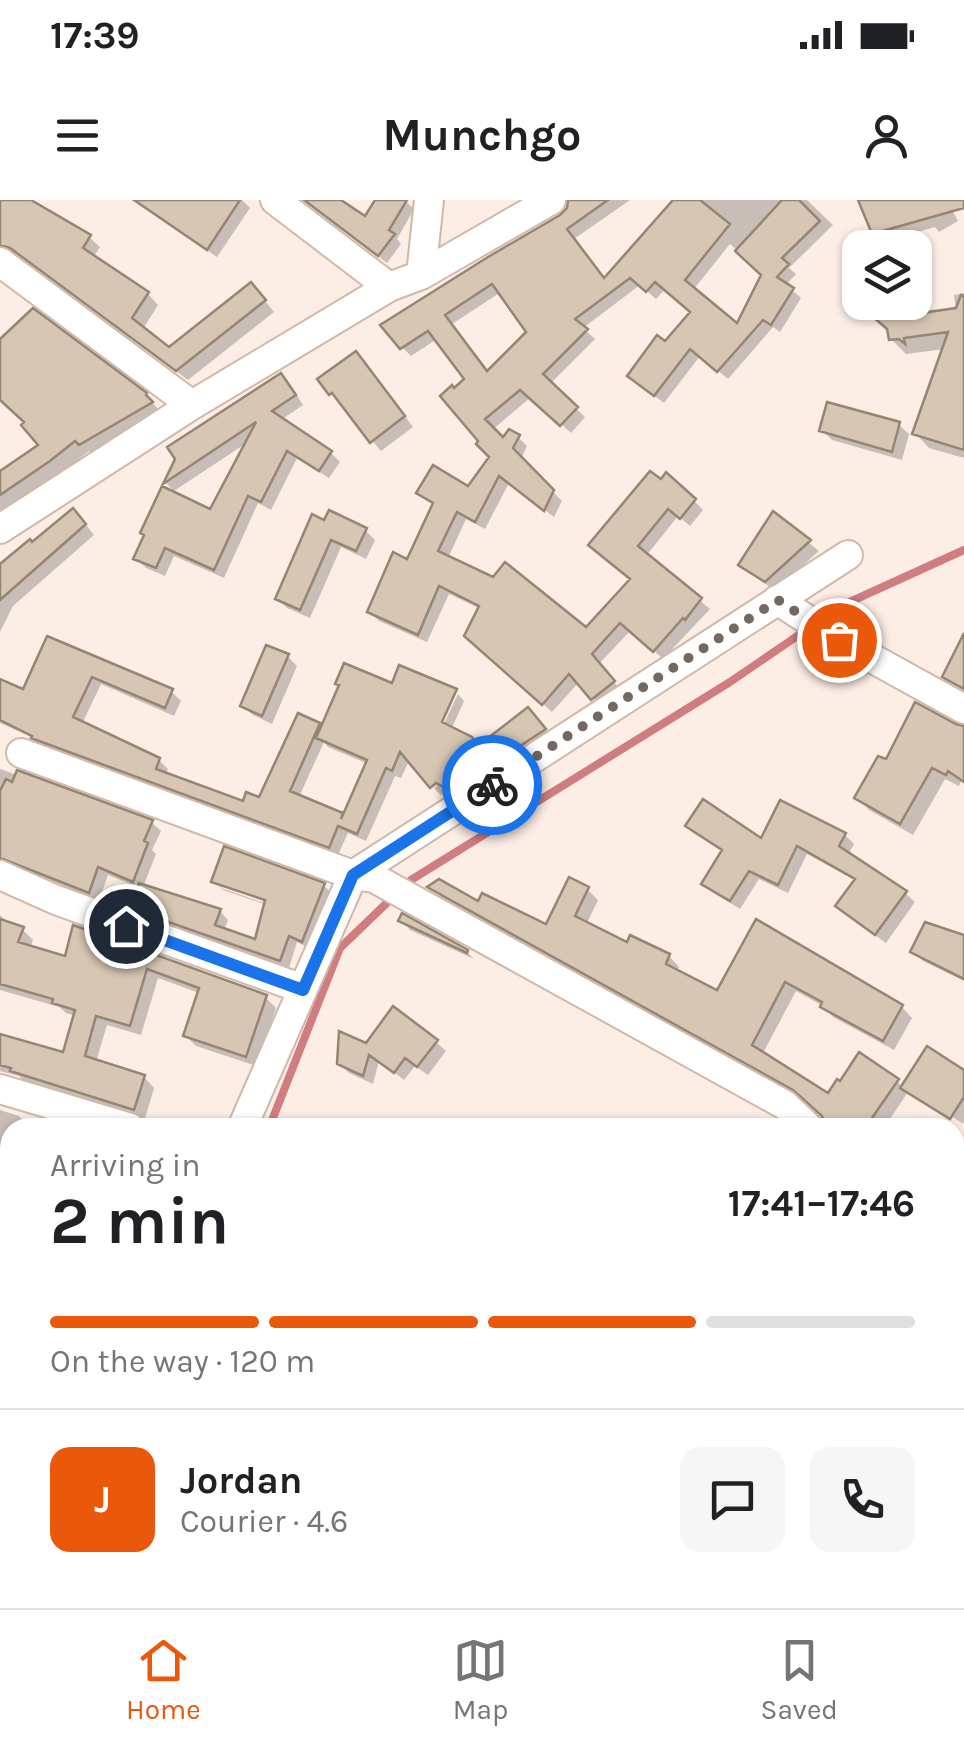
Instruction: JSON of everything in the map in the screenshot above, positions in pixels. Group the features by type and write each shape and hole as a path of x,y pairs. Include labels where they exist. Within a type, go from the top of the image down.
{"street":[{"path":"275,200 389,287"},
{"path":"422,275 429,200"},
{"path":"1,527 389,287 422,275 551,200"},
{"path":"0,262 192,406"},
{"path":"246,1118 303,990 364,876 789,608 848,555"},
{"path":"789,608 964,709"},
{"path":"21,753 364,876 406,895 785,1104 799,1118"},
{"path":"0,875 56,900 303,990"},
{"path":"0,1089 97,1118"}],"building":[{"path":"0,200 31,200 91,235 83,248 149,292 132,318 169,347 251,282 266,300 176,371 10,248 0,245"},
{"path":"134,200 240,200 207,250"},
{"path":"304,200 341,200 365,216 375,200 407,200 389,230 395,234 378,256"},
{"path":"568,200 608,200 567,229 604,278 673,200 700,200 730,224 685,280 737,323 761,275 735,251 782,200 799,200 820,221 782,258 789,264 777,277 794,288 771,325 763,320 717,372 690,349 654,396 627,376 657,335 665,341 690,312 655,282 646,292 630,278 575,319 588,329 543,374 578,407 560,426 520,390 485,419 503,437 509,429 520,435 513,448 554,490 544,511 499,476 475,522 457,512 438,551 493,577 505,562 586,627 630,579 588,545 650,471 661,479 666,472 696,499 680,519 668,509 638,546 702,598 653,652 620,623 592,654 615,681 591,700 569,674 542,705 464,636 479,606 439,586 418,635 367,612 393,552 407,559 433,503 416,493 433,465 468,486 489,457 440,396 464,379 428,331 400,349 380,325 567,208","holes":["492,284 526,332 487,371 445,315"]},
{"path":"858,200 964,200 964,208 886,230 870,230"},
{"path":"961,295 964,296 964,450 912,434 948,332 904,338 905,344 899,339 889,340 887,329 877,320 932,320 932,311 956,308"},
{"path":"33,308 147,393 153,402 79,445 75,441 0,495 0,471 38,445 21,425 24,422 0,400 0,339"},
{"path":"356,351 405,416 370,443 317,379"},
{"path":"281,373 296,395 272,411 332,451 319,471 287,451 261,502 248,496 214,570 165,548 156,568 133,559 144,535 140,533 162,486 210,509 256,422 163,484 175,459 167,447"},
{"path":"827,402 900,422 892,452 819,431"},
{"path":"73,508 86,524 0,600 0,564"},
{"path":"329,510 367,528 356,551 331,540 300,610 275,599 312,514 324,520"},
{"path":"773,511 811,540 765,582 738,565"},
{"path":"964,633 964,689 942,677"},
{"path":"47,636 173,689 165,708 92,677 73,717 160,758 156,769 243,801 246,792 259,797 298,713 320,723 290,791 343,813 341,819 367,760 316,738 339,685 335,684 344,663 392,683 399,665 457,689 442,722 472,737 479,745 528,707 546,729 451,791 436,783 430,788 400,752 392,771 386,768 357,834 338,826 329,848 31,738 0,720 0,679 23,689"},
{"path":"266,645 289,654 262,716 240,706"},
{"path":"915,702 964,726 964,782 948,771 946,775 932,768 900,824 854,798 878,756 886,759"},
{"path":"17,770 153,820 133,882 98,867 89,893 0,858 0,791 6,779 12,782"},
{"path":"703,799 761,838 780,800 846,833 839,846 907,891 875,935 835,906 855,879 797,846 778,885 749,871 730,901 701,884 722,850 685,826"},
{"path":"224,846 325,883 302,942 289,936 280,961 131,909 139,883 221,909 215,925 255,939 265,900 211,882"},
{"path":"569,877 589,887 575,916 627,942 630,935 670,954 666,964 717,990 756,919 903,1005 883,1041 820,1007 822,1002 785,982 752,1045 828,1093 859,1052 899,1079 872,1118 823,1118 793,1090 427,887 439,879 478,901 482,893 546,924"},
{"path":"402,913 468,950 467,953 398,921"},
{"path":"0,919 24,927 18,942 65,956 73,925 267,995 246,1057 183,1036 199,988 147,969 130,1026 96,1016 85,1056 145,1075 134,1110 10,1071 11,1068 0,1065 0,1034 63,1052 75,1010 52,1003 53,999 0,984"},
{"path":"925,922 964,935 964,979 910,952"},
{"path":"393,1006 438,1040 417,1067 405,1058 394,1073 369,1055 363,1076 337,1064 339,1031 366,1043"},
{"path":"927,1046 964,1070 964,1097 951,1118 900,1088"}],"waterway":[{"path":"820,621 843,605 964,550"},
{"path":"404,887 809,628"},
{"path":"273,1118 340,948 393,897"}],"way so far":[{"path":"492,785 778,600 839,640"}],"route":[{"path":"126,926 303,990 353,875 492,785"}]}
